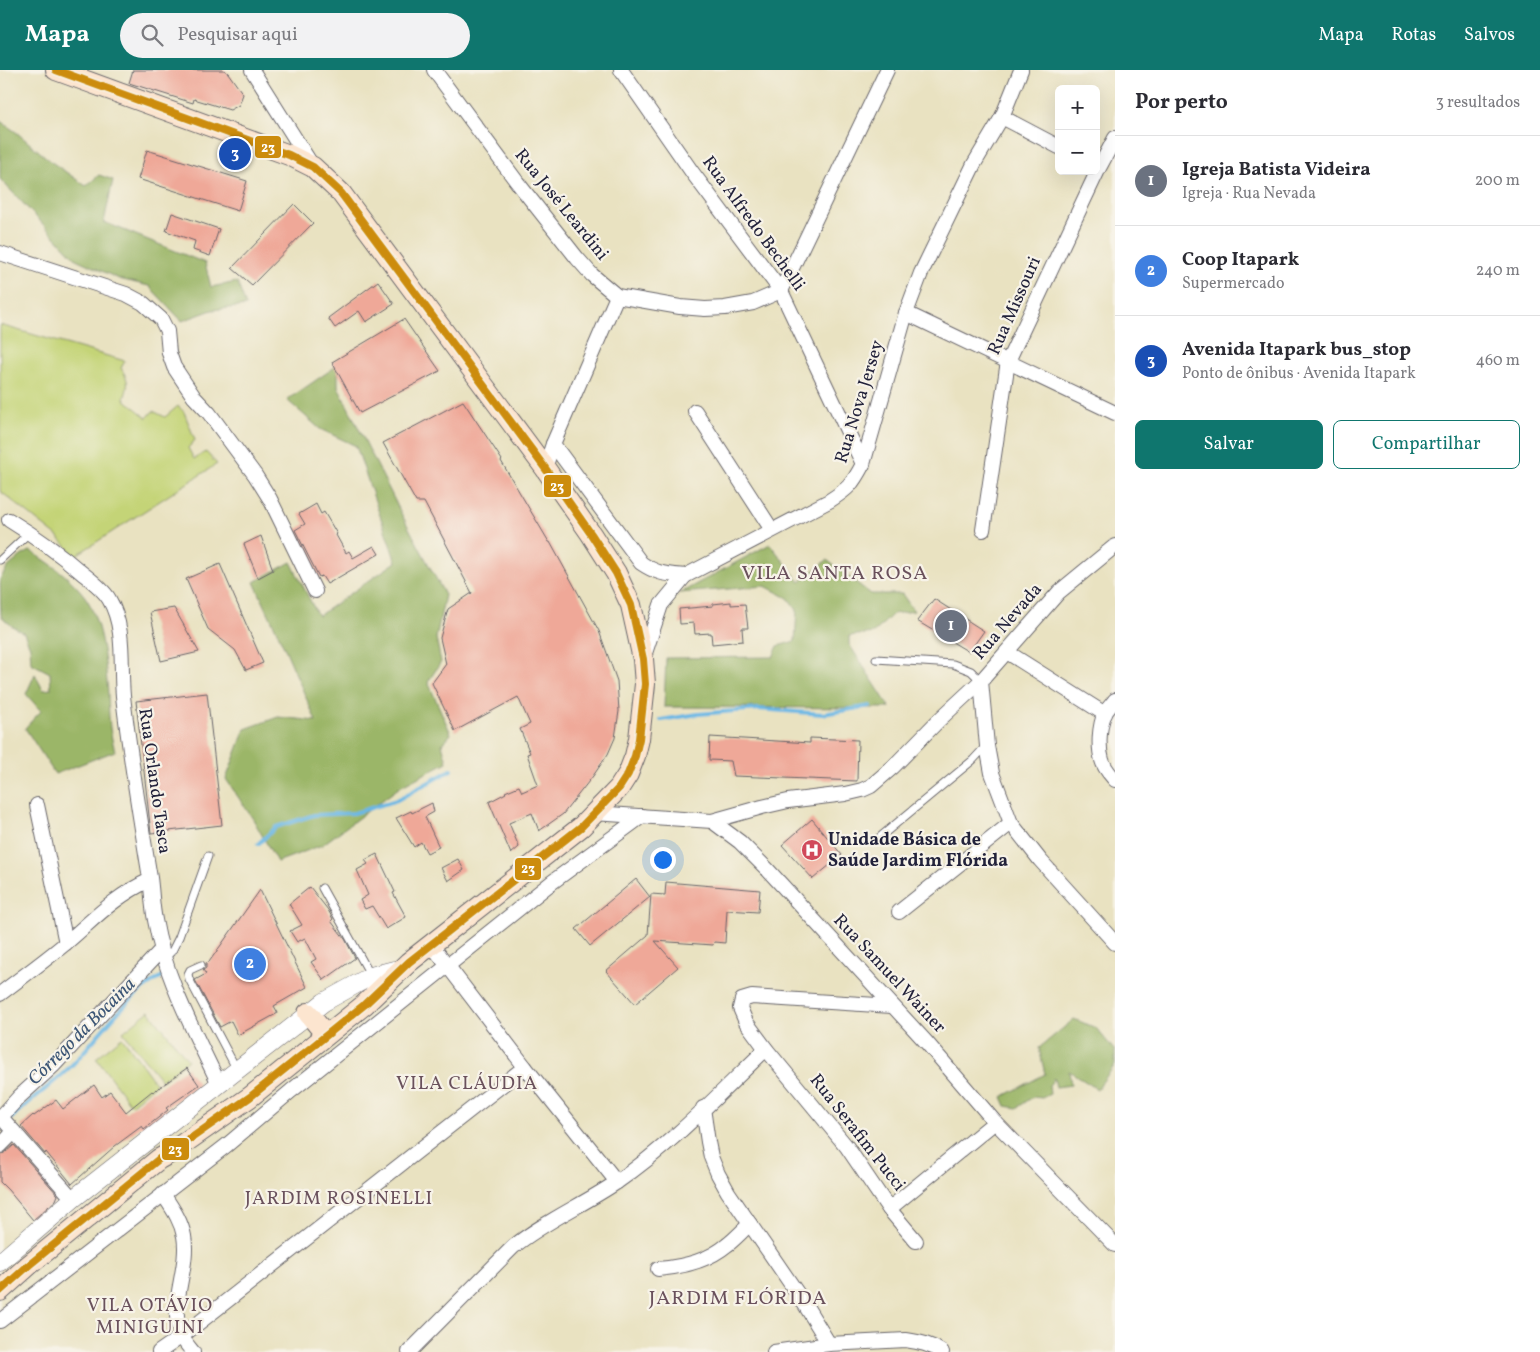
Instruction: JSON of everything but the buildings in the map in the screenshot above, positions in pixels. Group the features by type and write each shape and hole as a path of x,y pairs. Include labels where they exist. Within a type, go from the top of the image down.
{"main road":[{"path":"0,1291 159,1159 250,1097 318,1025 364,1004 401,966 567,839 580,827 619,788 628,774 639,739 645,684 644,659 631,604 616,573 545,468 341,193 313,167 289,155 56,70"}],"street":[{"path":"252,70 313,167"},
{"name":"Rua José Leardini","path":"434,70 516,182 576,258 592,275 617,296"},
{"name":"Rua Alfredo Bechelli","path":"621,70 692,172 781,291 863,464"},
{"path":"545,468 617,296 680,307 705,309 725,308 753,302 781,291 887,70"},
{"name":"Rua Nova Jersey","path":"644,659 661,605 685,576 829,501 848,489 856,478 863,464 906,313 921,273 974,164 1002,116 1021,70"},
{"path":"1002,116 1055,145"},
{"name":"Rua Missouri","path":"1100,162 1115,138"},
{"name":"Rua Missouri","path":"983,530 1008,361 1093,175"},
{"path":"0,252 126,294 154,311 161,318 167,331 169,353 174,367 194,397 208,412 255,475 270,499 315,591"},
{"path":"906,313 1115,413"},
{"path":"695,411 772,530"},
{"path":"554,444 641,563 652,570 664,574 685,576"},
{"name":"Rua Orlando Tasca","path":"9,520 53,549 99,588 108,598 115,612 120,634 123,694 138,812 150,880 154,918 162,955 169,975 219,1084"},
{"name":"Rua Nevada","path":"1115,546 1059,592 981,680 987,746 992,773 1011,823 1040,860 1115,943"},
{"path":"664,574 671,592"},
{"path":"1007,652 1105,714"},
{"path":"594,813 712,821 762,807 862,790 871,786 886,773 981,680"},
{"path":"1115,700 1105,714 1100,736 1102,760 1106,770 1115,780"},
{"path":"37,805 66,943"},
{"path":"0,1322 227,1146 290,1090 551,882 642,816"},
{"name":"Rua Samuel Wainer","path":"712,821 740,842 767,869 927,1043 995,1122 1115,1245"},
{"path":"899,912 1011,823"},
{"path":"0,994 66,943 114,901 132,888 150,880"},
{"path":"431,944 525,1067 617,1182"},
{"path":"0,1146 6,1123 19,1098 162,955"},
{"path":"0,1262 73,1199 237,1070 318,1025 324,1002 371,976 401,966"},
{"name":"Rua Serafim Pucci","path":"892,1006 776,998 746,998 740,1003 741,1013 766,1050 847,1147 889,1208 995,1122"},
{"path":"409,1352 513,1247 531,1233 617,1182 659,1150 766,1050"},
{"path":"159,1352 182,1336 525,1067"},
{"path":"703,1108 708,1142 718,1174 829,1344"},
{"path":"6,1123 73,1199"},
{"path":"163,1194 176,1213 184,1237 184,1267 177,1305 177,1321 182,1336 193,1352"},
{"path":"889,1208 916,1241"},
{"path":"658,1269 688,1264 717,1252 750,1224"},
{"path":"774,1352 829,1344 906,1340 919,1342 942,1352"}],"lane":[{"path":"0,560 29,532"},
{"path":"876,659 953,664 971,671 981,680"},
{"path":"880,837 973,760 987,746"},
{"path":"162,955 172,951 179,938 208,856"},
{"path":"322,888 371,976"},
{"path":"201,965 190,970 188,974 189,979 237,1070"}],"green space":[{"path":"0,121 53,163 86,186 99,175 113,180 104,222 205,263 211,287 237,282 246,306 212,310 182,321 149,286 119,279 76,259 0,179"},
{"path":"0,325 125,361 121,368 126,376 127,383 124,399 147,418 153,411 165,417 178,406 184,412 195,440 188,448 194,459 206,452 217,464 75,556 58,537 0,491"},
{"path":"338,365 338,387 403,517 445,595 436,638 441,662 428,682 451,734 442,744 447,762 400,787 322,845 277,862 253,819 226,779 245,729 278,717 316,721 254,582 291,562 318,616 396,562 356,446 320,429 287,400"},
{"path":"770,544 800,582 827,560 871,594 902,594 914,611 893,614 874,633 849,636 849,644 890,708 664,707 666,658 773,657 778,646 795,641 797,610 788,598 765,586 680,593"},
{"path":"30,551 56,568 87,599 100,635 108,688 111,737 115,751 55,774 25,728 41,711 26,694 35,674 43,690 51,689 50,673 31,663 30,647 24,633 12,626 1,616 0,579 8,567"},
{"path":"149,1011 188,1060 162,1081 123,1032"},
{"path":"1074,1019 1096,1028 1115,1051 1115,1065 1097,1089 1069,1071 1071,1085 1056,1087 1054,1078 1049,1086 1050,1094 1042,1098 1033,1097 1017,1108 1006,1106 1002,1097 1045,1074 1039,1048"},
{"path":"122,1037 156,1084 131,1105 96,1058"}],"waterway":[{"name":"Córrego da Bocaina","path":"661,720 698,714 759,709 823,714 870,706"},
{"name":"Córrego da Bocaina","path":"258,844 276,827 314,815 354,813 397,800 451,770"},
{"name":"Córrego da Bocaina","path":"0,1129 72,1065 128,1002 162,976"}],"transit line":[{"name":"23","path":"0,1291 159,1159 250,1097 364,1005 409,962 581,827 619,788 628,774 639,739 645,684 643,659 631,605 616,573 545,468 341,193 313,167 289,155 56,70"}],"place":[{"name":"Avenida Itapark bus_stop","path":"235,154"},
{"name":"Igreja Batista Videira","path":"951,626"},
{"name":"Unidade Básica de Saúde Jardim Flórida","path":"812,850"},
{"name":"Coop Itapark","path":"250,964"}],"district":[{"name":"VILA SANTA ROSA","path":"835,574"},
{"name":"VILA CLÁUDIA","path":"467,1084"},
{"name":"JARDIM ROSINELLI","path":"339,1199"},
{"name":"JARDIM FLÓRIDA","path":"738,1299"},
{"name":"VILA OTÁVIO MINIGUINI","path":"150,1317"}]}
